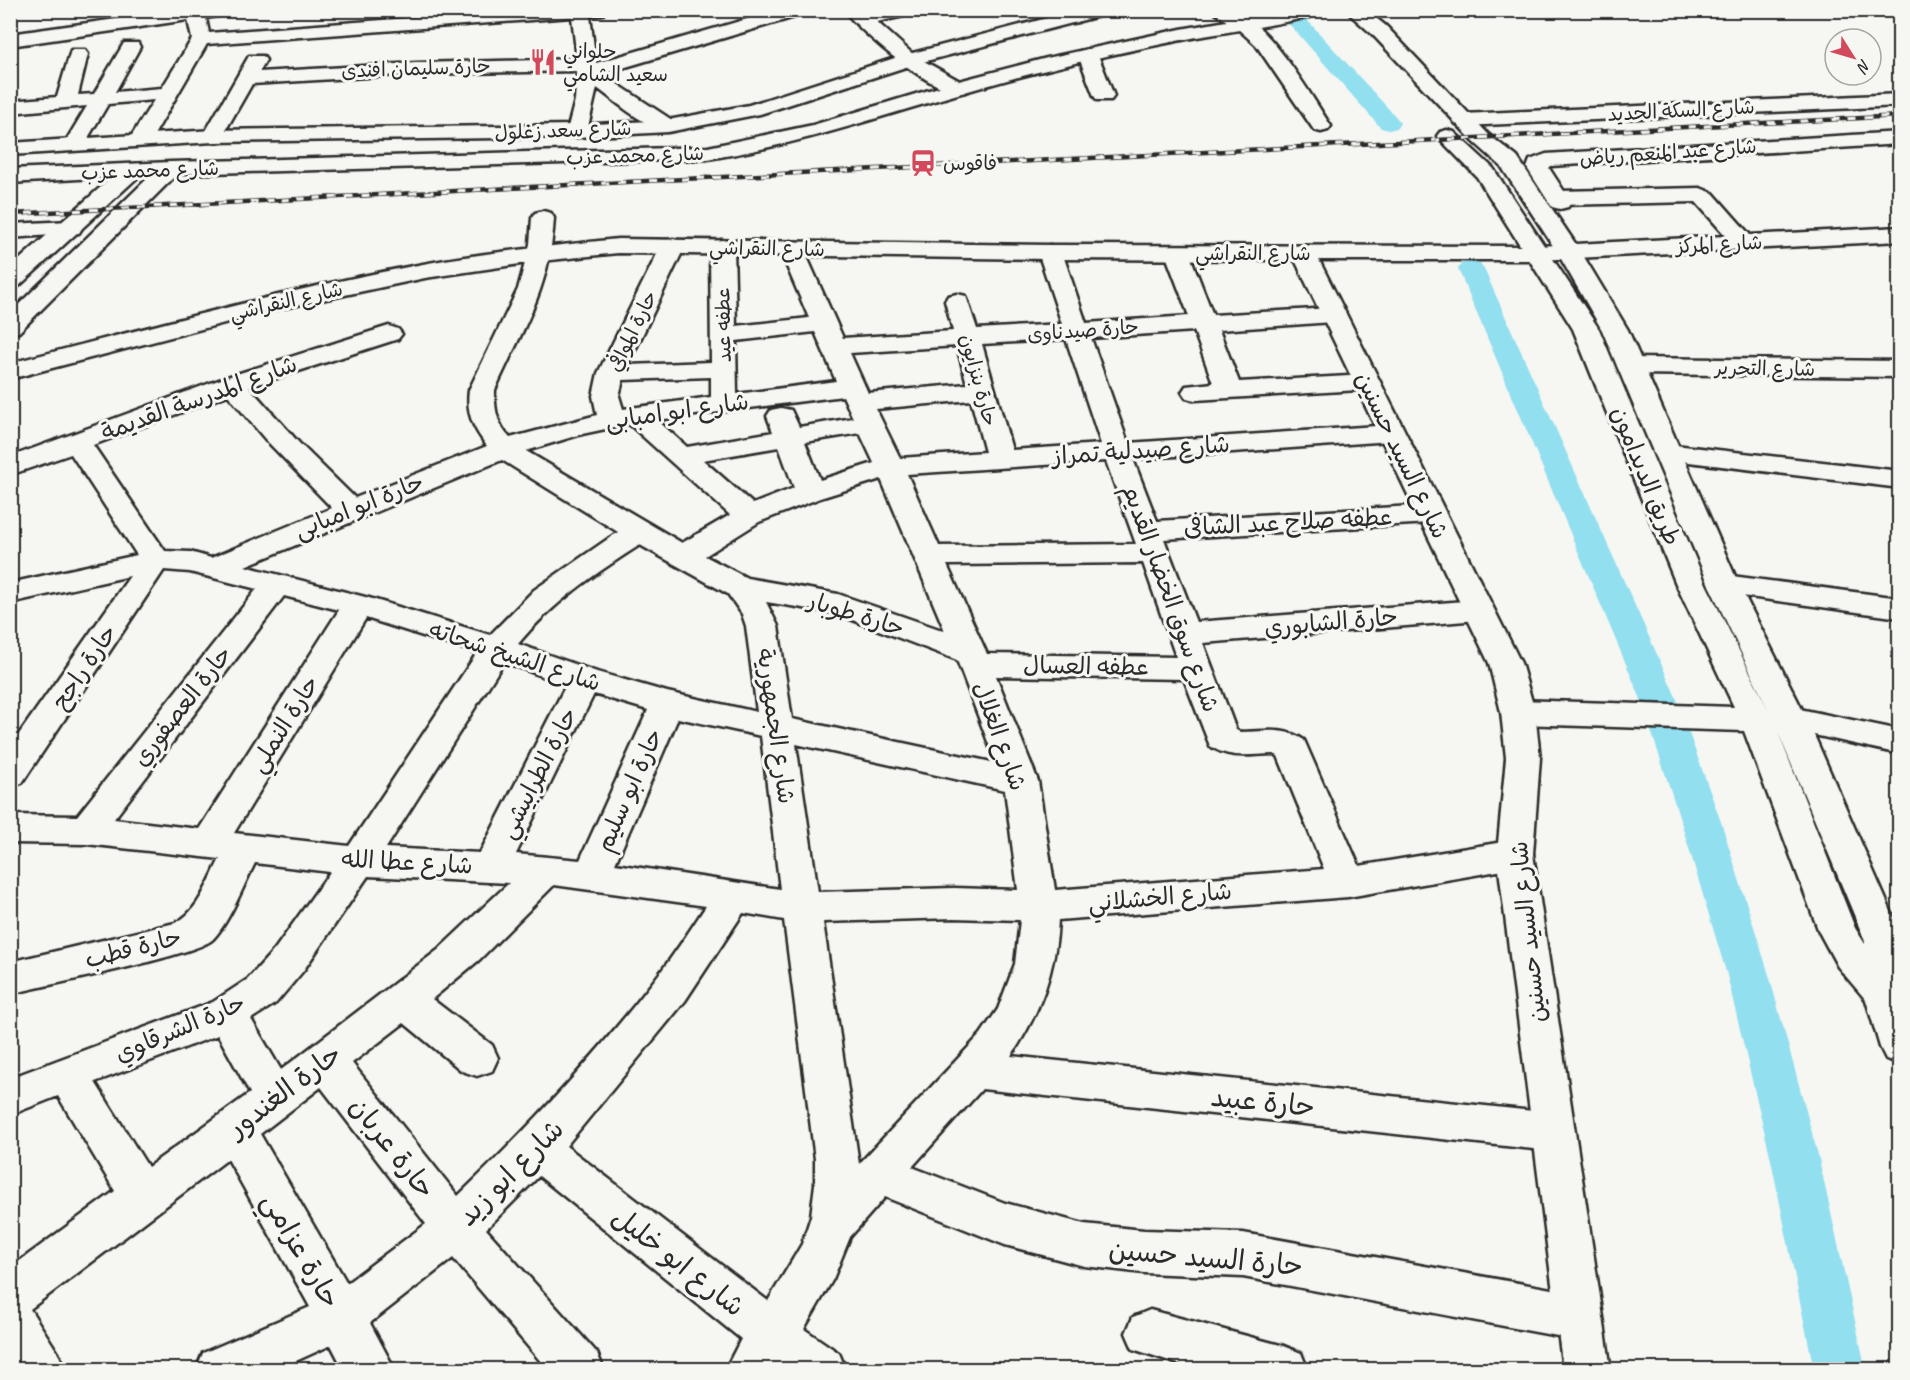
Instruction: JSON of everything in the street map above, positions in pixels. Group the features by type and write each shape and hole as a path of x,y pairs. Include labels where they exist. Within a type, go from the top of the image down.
{"street":[{"path":"60,33 64,10"},
{"path":"10,40 195,12 223,10"},
{"name":"حارة سليمان افندى","path":"245,79 348,70 450,54 587,69 799,10"},
{"path":"857,15 907,10"},
{"name":"شارع سعد زغلول","path":"10,149 213,136 577,131 668,126 753,110 908,60 1065,14 1101,10"},
{"path":"1220,10 1253,24 1321,126"},
{"name":"طريق الديدامون","path":"1354,10 1379,30 1400,67 1451,140 1485,173 1586,329 1691,584 1741,719 1838,932 1852,956 1884,993"},
{"name":"شارع محمد عزب","path":"10,176 171,168 708,153 784,140 958,88 1088,55 1318,11"},
{"name":"طريق الديدامون","path":"1318,11 1351,28 1463,120 1509,162 1579,251 1724,585 1790,719 1892,942 1884,993 1899,1047"},
{"path":"140,140 201,39 195,12"},
{"path":"857,15 908,60 958,88"},
{"path":"201,39 257,30 350,22 507,20 585,16"},
{"path":"577,131 588,92 585,16"},
{"path":"559,32 585,16"},
{"path":"450,54 451,21"},
{"path":"348,70 350,22"},
{"path":"213,136 245,79 257,30"},
{"path":"75,144 132,47"},
{"path":"66,102 78,54"},
{"path":"1088,55 1104,96"},
{"path":"587,69 668,126"},
{"path":"50,81 72,80"},
{"path":"10,107 170,93"},
{"name":"شارع السكة الحديد","path":"1463,120 1899,100"},
{"name":"شارع عبد المنعم رياض","path":"1579,251 1558,198 1538,168 1546,160 1899,138"},
{"path":"10,327 171,168"},
{"path":"10,281 133,170"},
{"path":"1558,198 1696,195 1705,198 1745,243"},
{"name":"شارع الجمهورية","path":"543,218 541,254 529,298 482,390 479,405 483,420 490,433 504,449 639,532 739,587 753,605 762,626 837,1159 837,1191 831,1225 818,1262 760,1352"},
{"path":"10,231 71,228"},
{"name":"شارع المركز","path":"1538,253 1899,234"},
{"name":"شارع النقراشي","path":"10,371 272,303 425,271 541,254 618,246 1177,253 1538,253"},
{"name":"حارة الموافي","path":"623,417 606,396 610,373 674,246"},
{"name":"عطفه عيد","path":"722,247 724,403"},
{"name":"شارع الغلال","path":"791,248 890,467 1021,781 1039,906 1034,964 1026,992 1013,1020 995,1046 831,1225"},
{"name":"شارع سوق الخضار القديم","path":"1050,252 1117,452 1222,737 1242,745 1280,742 1292,749 1348,882"},
{"name":"شارع السيد حسنين","path":"1303,252 1505,663 1518,712 1523,758 1515,854 1587,1370"},
{"path":"1177,253 1229,390"},
{"name":"حارة بنزايون","path":"957,301 1001,460"},
{"name":"حارة صيدناوى","path":"723,335 968,338 1332,315"},
{"path":"1586,329 1615,330"},
{"name":"شارع المدرسة القديمة","path":"10,467 233,384 389,334"},
{"name":"شارع التحرير","path":"1630,366 1899,369"},
{"path":"610,373 723,369"},
{"path":"1195,392 1366,383"},
{"path":"233,384 262,421 350,509"},
{"path":"681,456 789,437 860,404 982,391"},
{"path":"775,397 810,492"},
{"name":"شارع ابو امبابى","path":"504,449 576,427 623,417 724,403 775,397 860,404"},
{"path":"623,417 681,456 749,516"},
{"name":"شارع صيدلية تمراز","path":"683,556 749,516 810,492 890,467 1392,433"},
{"path":"78,443 156,560"},
{"name":"حارة ابو امبابى","path":"216,567 350,509 504,449"},
{"path":"1666,452 1899,480"},
{"name":"عطفه صلاح عبد الشافى","path":"928,556 1150,542 1430,514"},
{"name":"حارة الشرقاوي","path":"10,1097 227,1014 262,991 276,977 358,861 497,648 527,613 555,588 639,532"},
{"name":"شارع الشيخ شحاته","path":"10,593 156,560 190,562 358,605 497,648 585,680 667,705 1021,781"},
{"name":"حارة راجح","path":"10,774 156,560"},
{"name":"حارة العصفوري","path":"87,830 278,583"},
{"path":"1724,585 1899,608"},
{"name":"حارة طوبار","path":"739,587 838,604 883,619 972,659"},
{"name":"حارة النملي","path":"227,845 358,605"},
{"name":"حارة الشابوري","path":"1184,634 1478,610"},
{"name":"عطفه العسال","path":"972,659 1198,668"},
{"name":"حارة الطرابيشي","path":"492,866 585,680"},
{"name":"حارة ابو سليم","path":"591,876 667,705"},
{"path":"1518,712 1741,719"},
{"path":"1790,719 1899,742"},
{"name":"شارع عطا الله","path":"10,829 87,830 358,861 546,870 655,883 802,908"},
{"name":"حارة قطب","path":"10,978 182,938 198,930 207,918 227,845"},
{"name":"شارع الخشلاني","path":"802,908 954,903 1039,906 1348,882 1515,854"},
{"name":"حارة الغندور","path":"10,1296 234,1130 439,971 546,870"},
{"name":"شارع ابو زيد","path":"220,1370 340,1317 456,1228 537,1149 593,1085 671,989 733,897"},
{"path":"1838,932 1892,942"},
{"path":"403,999 477,1058"},
{"path":"227,1014 275,1097"},
{"name":"حارة عربان","path":"326,1060 456,1228 580,1370"},
{"name":"حارة عبيد","path":"973,1070 1552,1132"},
{"path":"67,1074 142,1196"},
{"name":"حارة عزامي","path":"234,1130 371,1370"},
{"name":"شارع ابو خليل","path":"537,1149 760,1352 822,1370"},
{"name":"حارة السيد حسين","path":"878,1173 1010,1226 1085,1245 1162,1253 1243,1254 1579,1317"},
{"path":"10,1321 41,1370"},
{"path":"1150,1333 1284,1370"}],"waterway":[{"path":"1279,10 1299,23 1389,123"},
{"path":"1471,269 1658,697 1702,825 1748,975 1794,1155 1840,1370"}],"railway":[{"path":"10,214 1900,116"}],"place":[{"name":"حلواني سعيد الشامي","path":"543,62"},
{"name":"فاقوس","path":"923,163"}]}
